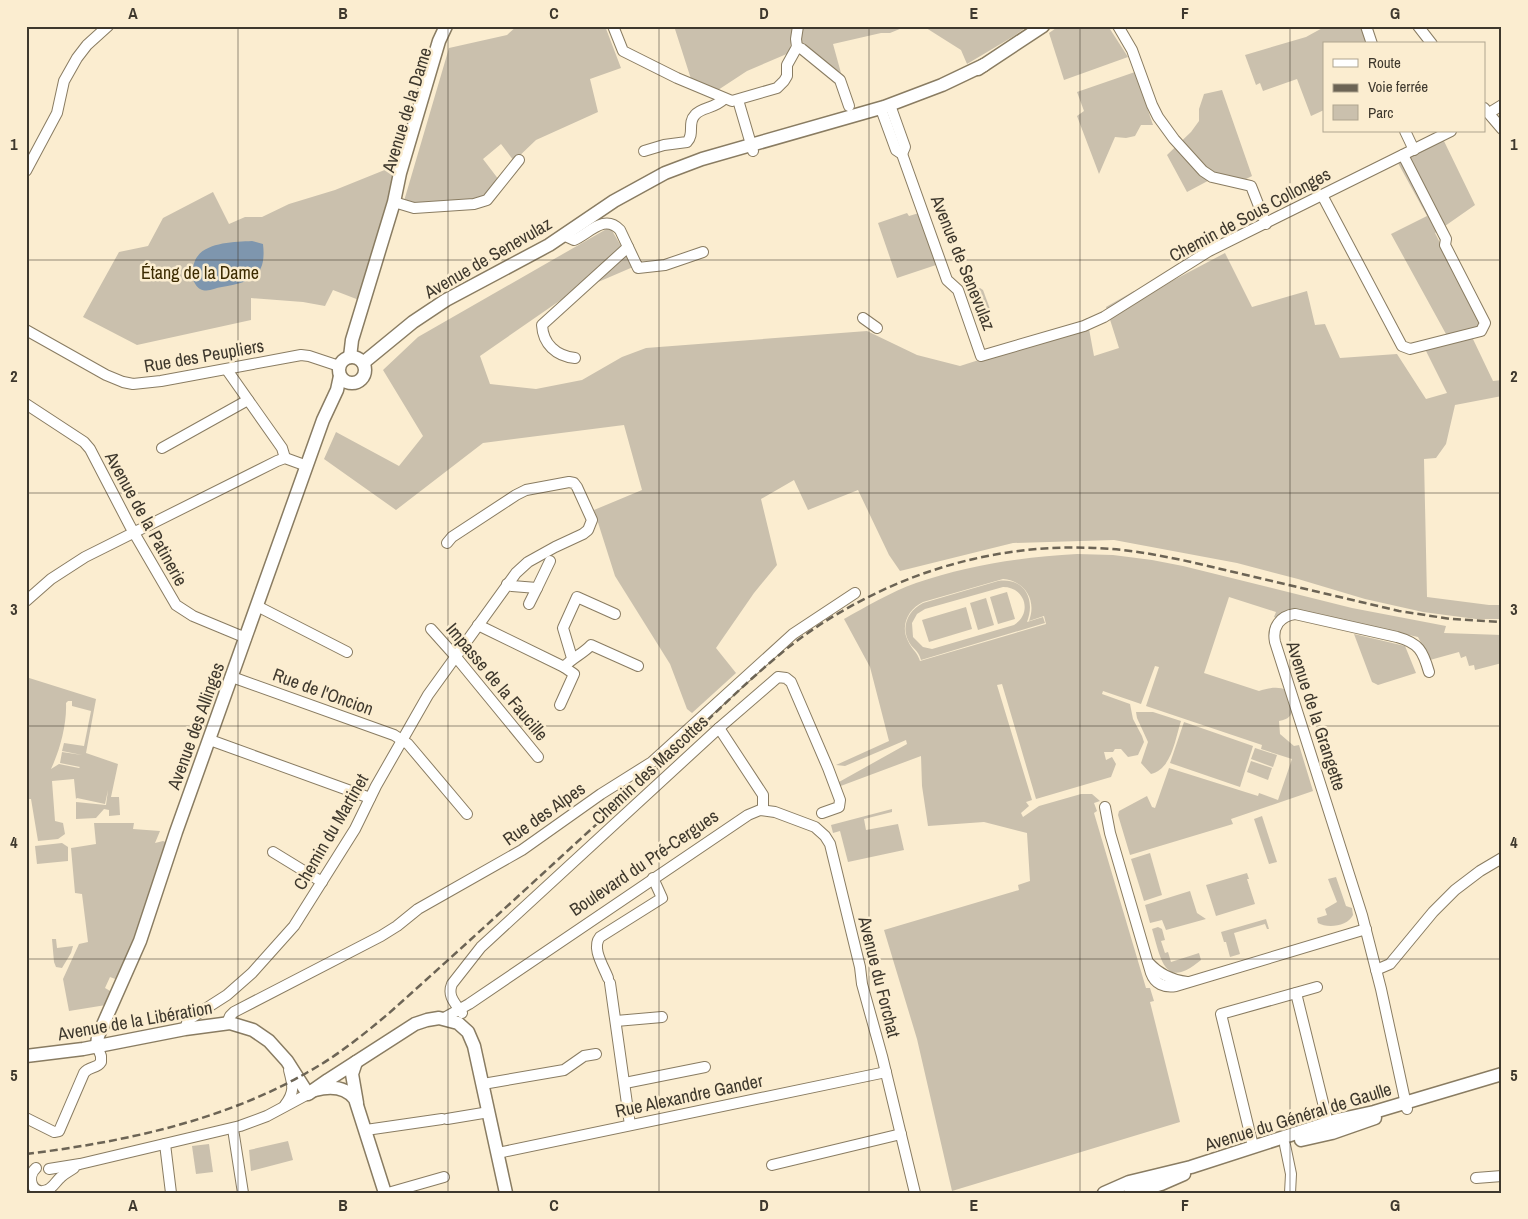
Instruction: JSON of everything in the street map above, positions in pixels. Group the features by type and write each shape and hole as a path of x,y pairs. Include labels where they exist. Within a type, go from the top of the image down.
{"main road":[{"name":"Avenue de la Dame","path":"350,357 352,340 394,202 400,173 439,41 446,26"},
{"name":"Avenue de la Dame","path":"394,202 406,175 450,26"},
{"name":"Avenue de Senevulaz","path":"363,363 413,322 446,300 541,249 614,201 635,190 673,174 752,148 887,110 936,94 1043,26"},
{"path":"350,357 358,358 363,363 365,368 364,376 357,382 346,382 340,371 344,359 350,357"},
{"name":"Avenue des Allinges","path":"97,1046 97,1038 140,941 176,832 336,390 340,371"},
{"name":"Avenue des Allinges","path":"316,445 352,383"},
{"path":"312,1092 421,1022 433,1018 444,1018 462,1012 463,1027 471,1038 483,1084 506,1193"},
{"path":"106,1018 108,1028 113,1034 120,1038 130,1039"},
{"name":"Avenue de la Libération","path":"26,1056 68,1052 130,1039 227,1023 257,1032 274,1046 312,1092"},
{"path":"287,1061 306,1079 318,1082 328,1080"},
{"path":"356,1062 352,1074 357,1103 386,1193"},
{"name":"Avenue du Général de Gaulle","path":"1406,1106 1502,1074"},
{"name":"Avenue du Général de Gaulle","path":"1153,1181 1187,1173 1283,1142 1502,1078"},
{"path":"312,1092 325,1088 339,1088 350,1094 357,1103"},
{"name":"Avenue du Général de Gaulle","path":"1104,1193 1136,1187 1253,1146 1283,1142"}],"street":[{"path":"26,170 57,113 64,81 77,58 108,26"},
{"path":"613,26 623,51 651,66 732,101 777,88 784,81 787,76 787,65 797,47 798,26"},
{"path":"1118,26 1132,50 1152,105 1174,139 1212,177 1251,186 1266,224"},
{"path":"1366,26 1371,42"},
{"path":"1418,26 1430,42"},
{"path":"797,47 840,80 849,106"},
{"path":"644,151 664,145 687,142 691,136 691,123 694,116 701,110 716,106 724,99"},
{"path":"738,100 752,148"},
{"path":"1502,105 1486,112 1502,129"},
{"name":"Avenue de Senevulaz","path":"887,110 896,150 902,154 946,280 958,290 981,356"},
{"path":"1405,132 1414,150"},
{"name":"Chemin de Sous Collonges","path":"981,356 1084,326 1098,320 1209,251 1449,132"},
{"path":"1322,195 1402,346 1410,349 1481,331 1485,322 1445,245 1446,239 1403,155"},
{"path":"394,202 414,208 474,204 487,200 519,160"},
{"path":"564,235 570,240 576,240 599,224 609,224 618,228 638,268 665,265 703,252"},
{"path":"575,358 556,352 548,345 542,334 542,325 628,247"},
{"path":"863,318 877,328"},
{"name":"Rue des Peupliers","path":"26,330 106,375 123,382 148,383 228,370 301,355 309,356 340,371"},
{"path":"228,370 281,456 307,466"},
{"path":"162,448 248,400"},
{"name":"Avenue de la Patinerie","path":"26,404 84,442 90,449 176,605 193,616 246,638"},
{"path":"26,601 68,567 281,456"},
{"name":"Chemin du Martinet","path":"185,1029 188,1020 227,994 269,956 294,926 355,829 402,739 428,695 507,584 521,567 588,530 592,520 577,487 574,483 569,482 533,489 516,495 452,537 447,543"},
{"path":"530,604 550,561"},
{"path":"507,584 537,588"},
{"name":"Rue des Alpes","path":"227,1023 234,1012 381,936 418,909 522,850 601,794 652,762 793,634 855,593"},
{"path":"572,658 563,628 577,597 615,614"},
{"path":"257,606 348,652"},
{"name":"Avenue de la Grangette","path":"1406,1106 1366,929 1275,642 1275,629 1283,618 1296,614 1403,639 1412,643 1421,651 1429,672"},
{"path":"478,625 564,667 574,674 560,705"},
{"name":"Impasse de la Faucille","path":"430,629 456,657 538,757"},
{"path":"564,667 572,658 584,653 591,645 638,666"},
{"name":"Chemin des Mascottes","path":"462,1012 450,996 451,987 481,947 719,728 780,676 790,682 841,802 837,808 822,813"},
{"name":"Rue de l'Oncion","path":"232,677 402,739"},
{"path":"719,728 763,795 763,810"},
{"path":"402,739 467,814"},
{"path":"210,740 370,798"},
{"path":"1105,807 1110,833 1148,962 1158,976 1188,982 1366,929"},
{"name":"Boulevard du Pré-Cergues","path":"462,1012 654,878 748,815 763,810"},
{"name":"Avenue du Forchat","path":"763,810 775,812 815,827 826,836 830,844 860,967 866,1002 872,1016 915,1193"},
{"path":"273,852 322,882"},
{"path":"1376,970 1390,964 1433,912 1455,890 1480,871 1502,858"},
{"path":"630,1125 609,980 596,947 596,941 662,898 654,878"},
{"path":"1253,1146 1221,1014 1317,987"},
{"path":"1296,993 1330,1128"},
{"path":"616,1021 662,1017"},
{"name":"Avenue des Allinges","path":"26,1118 54,1132 60,1130 86,1071 101,1062 97,1046"},
{"path":"483,1084 564,1070 584,1056 596,1054"},
{"path":"283,1108 294,1090 287,1061"},
{"path":"625,1083 706,1067"},
{"name":"Rue Alexandre Gander","path":"498,1153 886,1072"},
{"path":"49,1169 80,1164 233,1128 283,1108 312,1092"},
{"path":"366,1130 489,1112"},
{"path":"233,1128 243,1193"},
{"path":"772,1166 901,1134"},
{"path":"1283,1142 1291,1174 1290,1193"},
{"path":"166,1144 171,1193"},
{"path":"48,1189 54,1176 49,1169 42,1166 31,1169 30,1184 37,1190 48,1189 62,1175 80,1164"},
{"path":"1476,1178 1502,1176"},
{"path":"386,1193 444,1177"}],"green space":[{"path":"517,26 605,26 621,68 590,79 598,112 536,140 514,161 501,144 483,159 499,180 489,194 479,200 413,204 404,201 449,48 507,35"},
{"path":"674,26 790,26 794,28 789,53 747,71 718,90 691,79"},
{"path":"802,26 907,26 890,33 881,33 833,44 841,73 801,43"},
{"path":"923,26 1028,26 967,64 961,50"},
{"path":"1059,26 1108,26 1128,57 1064,80 1049,33"},
{"path":"1326,26 1362,26 1368,42 1323,42 1323,110 1311,116 1297,79 1263,91 1260,83 1256,85 1245,55 1306,37"},
{"path":"1135,72 1153,125 1141,125 1135,136 1126,138 1115,137 1099,174 1077,116 1084,111 1077,92"},
{"path":"1222,90 1252,176 1244,180 1219,175 1187,192 1167,155 1191,132 1199,121 1199,109 1204,94"},
{"path":"1443,139 1475,205 1435,233 1481,323 1472,337 1493,381 1502,380 1502,396 1455,405 1446,444 1436,458 1424,459 1427,597 1502,605 1502,619 1476,619 1423,612 1365,599 1237,563 1114,540 1013,543 900,571 889,555 858,490 808,510 794,480 761,499 777,565 754,593 716,648 736,673 692,713 687,709 670,664 615,576 594,510 642,490 624,425 483,443 396,510 324,459 336,432 399,466 423,436 383,370 418,337 610,227 633,267 568,295 480,356 490,384 536,389 582,380 622,357 646,348 867,331 917,355 960,366 1051,337 1087,318 1094,356 1119,348 1106,307 1134,291 1146,297 1225,253 1252,307 1307,291 1315,325 1325,324 1340,358 1397,354 1426,399 1447,393 1425,349 1446,334 1391,234 1427,216 1398,163"},
{"name":"Étang de la Dame","path":"397,165 359,300 333,290 325,306 303,302 251,298 251,320 137,345 83,317 119,252 148,246 163,218 213,192 229,224 245,217 262,217 289,204 335,190"},
{"path":"907,213 909,216 919,213 936,265 897,278 878,223"},
{"path":"980,288 983,290 990,309 984,312 977,312 971,293"},
{"path":"1056,555 1113,555 1152,560 1352,608 1446,626 1444,633 1502,635 1502,663 1475,670 1474,665 1469,666 1466,656 1461,658 1459,652 1430,660 1418,637 1302,612 1276,618 1274,617 1276,612 1229,597 1204,673 1259,691 1273,688 1286,690 1292,709 1289,717 1279,721 1280,734 1294,746 1299,745 1313,791 1231,819 1233,824 1130,855 1118,815 1119,811 1147,796 1152,807 1155,808 1169,768 1258,796 1259,793 1278,800 1292,759 1261,749 1262,745 1146,706 1159,667 1155,666 1141,704 1103,691 1102,694 1130,704 1133,719 1144,742 1138,755 1128,757 1121,749 1115,749 1113,752 1104,752 1106,760 1112,757 1116,764 1111,777 1036,799 1002,684 997,685 1032,800 1026,802 1029,806 1021,813 1023,817 1039,806 1081,794 1092,794 1100,801 1094,803 1097,811 1094,813 1146,988 1150,988 1154,1001 1150,1002 1180,1122 952,1191 917,1039 884,930 1019,890 1018,885 1030,881 1027,833 984,822 928,826 922,786 921,756 838,787 839,782 907,744 906,740 845,766 836,765 889,741 870,667 844,619 897,591 955,571 995,563","holes":["1003,579 1023,588 1030,599 1031,613 1029,621 1044,616 1046,624 920,661 908,641 905,630 907,618 913,609 923,602"]},
{"path":"998,581 1015,582 1026,591 1029,598 1030,605 1027,622 1043,617 1045,623 921,660 908,640 905,629 910,614 923,603","holes":["1003,587 1011,588 1021,596 1025,608 1020,620 1014,625 932,649 923,647 913,637 912,623 917,614 925,609"]},
{"path":"1007,592 1015,619 998,624 990,597"},
{"path":"986,598 994,625 978,630 970,603"},
{"path":"966,607 972,629 929,642 922,620"},
{"path":"1354,634 1405,646 1416,673 1378,685 1372,682"},
{"path":"26,677 96,699 86,753 118,764 111,797 119,797 120,815 109,816 109,810 104,809 96,818 76,819 76,802 106,805 108,790 105,804 76,799 74,779 52,781 55,821 63,823 65,834 58,839 38,841 31,799 26,799","holes":["72,701 72,706 91,711 84,746 64,743 62,751 82,755 62,752 60,763 80,767 59,764 51,769 62,737 66,703"]},
{"path":"1136,712 1153,712 1181,721 1168,760 1158,771 1151,774 1141,763 1148,742"},
{"path":"1184,722 1253,746 1240,787 1170,763"},
{"path":"1255,748 1277,755 1273,767 1251,759"},
{"path":"1251,761 1272,768 1268,780 1247,772"},
{"path":"892,809 892,812 864,819 866,830 898,824 904,850 848,862 840,831 833,833 831,825"},
{"path":"1262,816 1277,862 1269,864 1254,819"},
{"path":"94,823 134,823 133,829 160,831 155,843 163,841 168,843 133,944 118,980 110,977 105,988 112,992 106,1005 69,1011 63,979 79,944 88,942 82,894 75,893 71,848 96,844"},
{"path":"62,843 68,847 68,861 37,864 35,846"},
{"path":"1150,853 1162,895 1144,901 1131,859"},
{"path":"1247,873 1255,904 1216,916 1206,885"},
{"path":"1336,877 1346,906 1352,908 1353,915 1347,922 1342,924 1322,925 1318,923 1317,918 1327,915 1325,909 1337,902 1328,879"},
{"path":"1190,891 1197,913 1206,919 1166,930 1162,920 1150,923 1145,905"},
{"path":"1266,919 1269,929 1267,929 1265,924 1234,933 1240,954 1230,957 1221,932"},
{"path":"1158,927 1162,929 1165,940 1161,941 1165,953 1168,952 1171,962 1199,953 1201,960 1189,969 1172,972 1166,967 1158,951 1152,929"},
{"path":"52,939 56,939 57,948 73,946 62,968 56,967 54,962"},
{"path":"288,1141 293,1160 251,1171 249,1150"},
{"path":"209,1144 213,1172 196,1174 192,1146"}],"water":[{"name":"Étang de la Dame","path":"252,241 263,244 264,255 259,271 254,276 241,283 219,288 203,290 197,287 191,277 195,261 202,252 207,248 222,244"}],"railway":[{"path":"26,1154 99,1143 172,1127 242,1104 308,1072 329,1059 369,1030 422,984 658,768 744,686 798,640 866,598 939,568 976,558 1015,551 1054,548 1119,550 1191,562 1399,611 1451,619 1502,622"}]}
